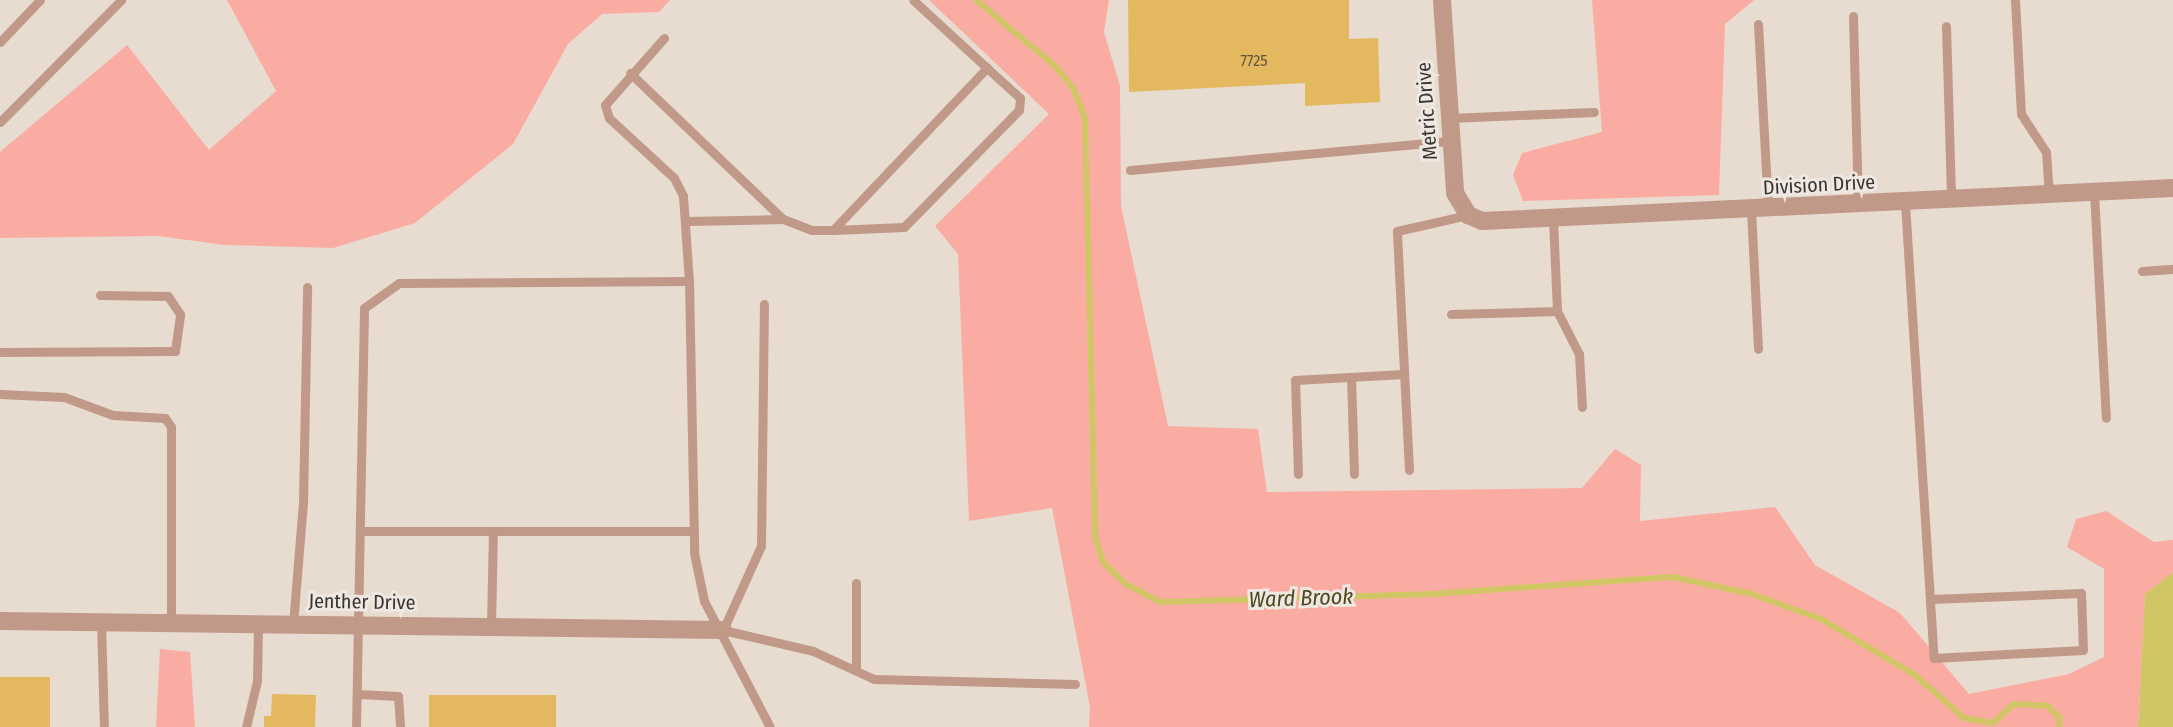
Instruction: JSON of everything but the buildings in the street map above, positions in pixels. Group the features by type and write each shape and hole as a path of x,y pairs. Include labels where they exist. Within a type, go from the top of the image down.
{"street":[{"name":"Metric Drive","path":"1442,0 1455,193 1468,215"},
{"name":"Division Drive","path":"1468,215 1482,221 1553,221 2173,188"},
{"name":"Jenther Drive","path":"0,621 723,630"}],"lane":[{"path":"0,42 40,0"},
{"path":"0,122 121,0"},
{"path":"630,73 783,219 811,230 904,227 1019,110 1020,98 913,0"},
{"path":"2015,0 2021,114 2046,152 2049,195"},
{"path":"1853,16 1858,205"},
{"path":"1758,24 1758,349"},
{"path":"1946,26 1951,200"},
{"path":"664,38 605,105 609,118 674,178 688,221 694,531 704,601 723,630 767,724"},
{"path":"833,230 987,68"},
{"path":"1449,118 1594,112"},
{"path":"1130,170 1450,141"},
{"path":"2094,192 2106,418"},
{"path":"1905,203 1934,658 2083,650 2081,593 1931,599"},
{"path":"1409,470 1397,231 1468,215"},
{"path":"688,221 783,219"},
{"path":"1553,221 1557,311 1579,354 1582,407"},
{"path":"2142,271 2173,269"},
{"path":"356,727 364,308 376,295 399,283 689,281"},
{"path":"293,624 303,503 307,287"},
{"path":"0,352 175,351 180,314 168,296 100,295"},
{"path":"723,630 761,546 764,304"},
{"path":"1451,314 1557,311"},
{"path":"1298,474 1295,380 1404,374"},
{"path":"1351,377 1354,474"},
{"path":"0,394 64,397 113,415 165,418 171,427 171,623"},
{"path":"360,531 694,531"},
{"path":"491,625 493,531"},
{"path":"856,583 856,670"},
{"path":"101,622 104,727"},
{"path":"246,727 257,681 258,623"},
{"path":"723,630 813,651 874,679 1075,684"},
{"path":"357,694 398,696 400,727"}],"shaded area":[{"path":"0,0 2173,0 2173,727 0,727"},
{"path":"227,0 670,0 659,12 602,14 568,44 513,144 415,223 333,248 225,245 158,236 0,238 0,152 127,45 209,150 276,91"},
{"path":"929,0 1109,0 1104,32 1120,86 1121,206 1168,426 1258,429 1267,492 1582,488 1615,449 1641,465 1640,521 1775,507 1815,565 1900,613 1969,694 2069,674 2104,657 2104,569 2067,547 2076,519 2106,511 2154,542 2173,540 2173,572 2145,595 2138,727 1089,727 1090,707 1052,508 969,521 958,254 935,226 1049,114"},
{"path":"1592,0 1754,0 1725,24 1719,195 1523,201 1513,175 1522,153 1602,132"},
{"path":"2173,572 2173,727 2138,727 2145,594"},
{"path":"160,649 190,652 195,727 156,727"}],"waterway":[{"name":"Ward Brook","path":"976,0 1056,67 1073,88 1085,118 1095,537 1103,562 1126,584 1160,602 1433,594 1673,577 1752,594 1821,619 1915,675 1964,718 1993,723 2014,704 2048,706 2060,718 2059,727"}]}
